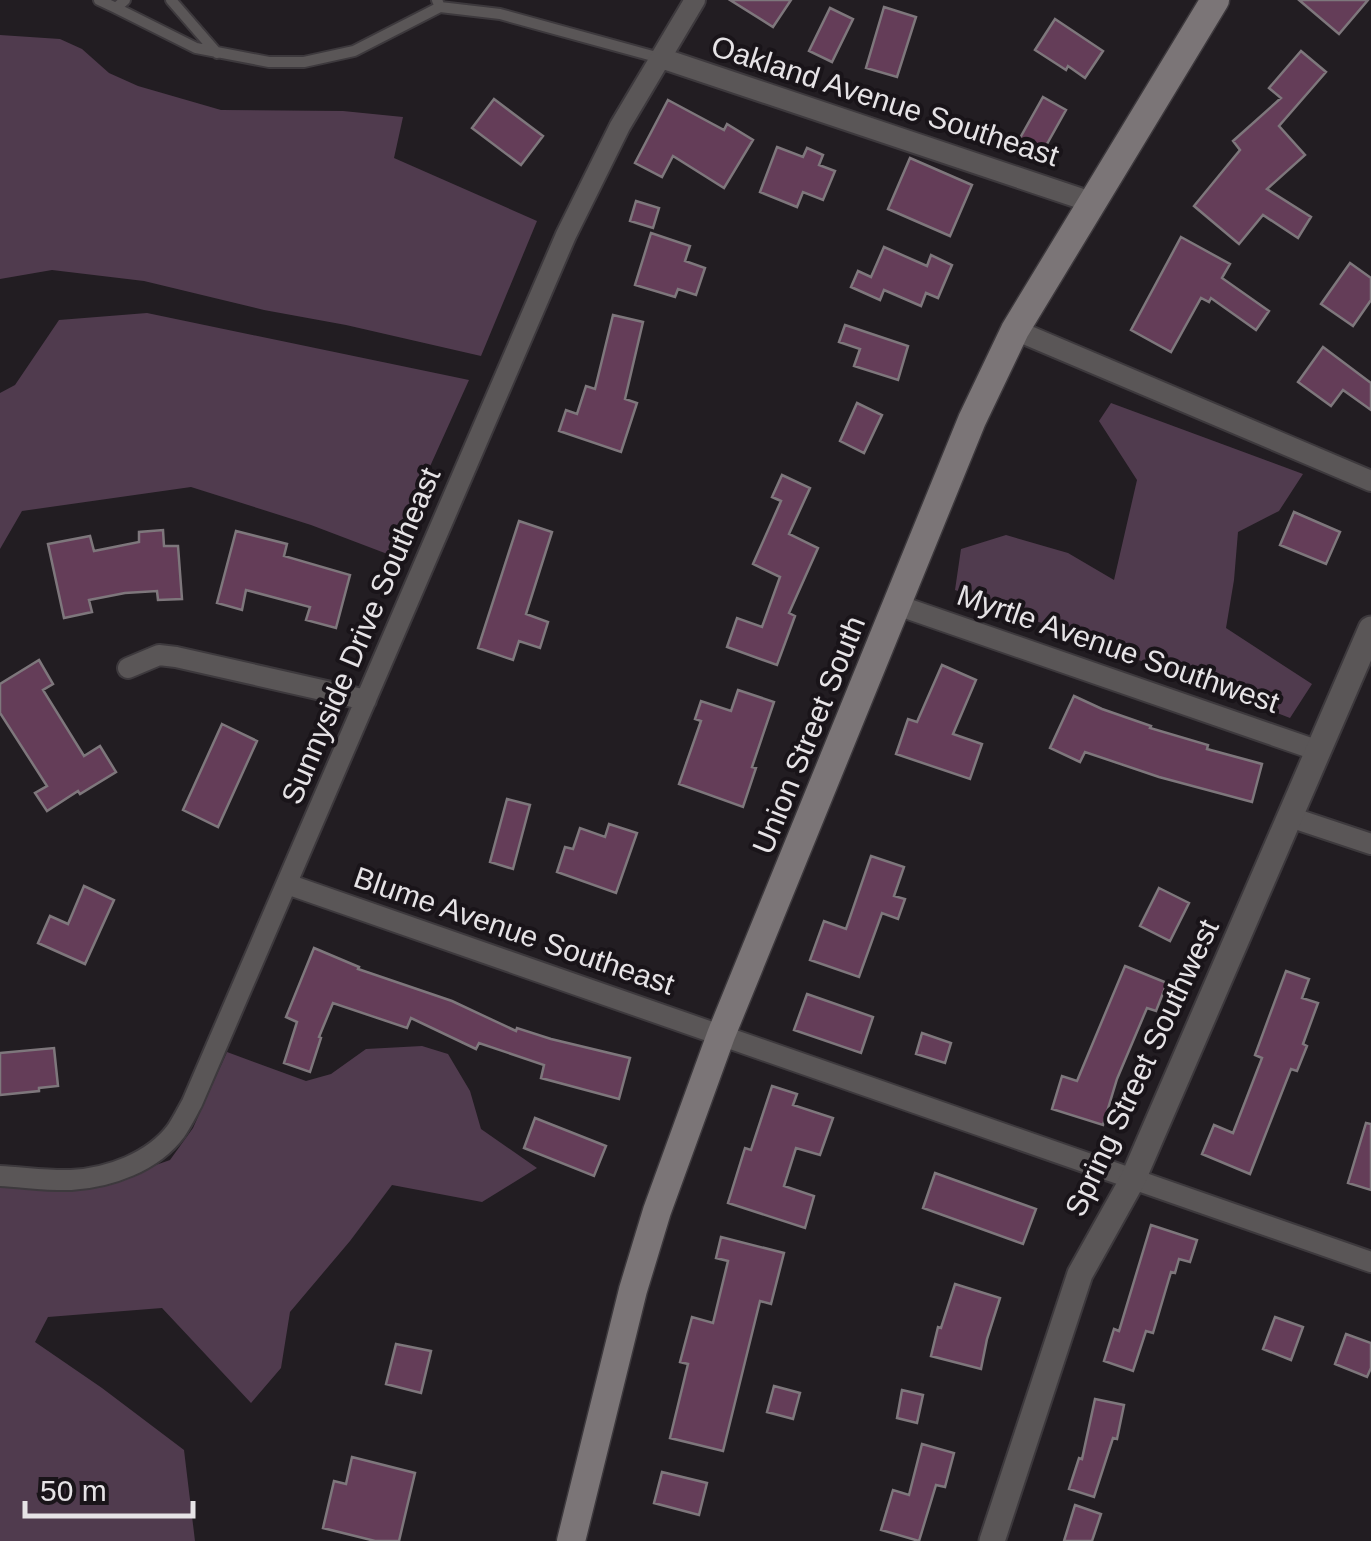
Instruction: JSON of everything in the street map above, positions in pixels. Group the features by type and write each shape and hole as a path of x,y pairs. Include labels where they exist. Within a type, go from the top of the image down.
{"main road":[{"name":"Union Street South","path":"571,1541 633,1290 657,1212 721,1036 972,420 1016,330 1214,0"}],"street":[{"name":"Sunnyside Drive Southeast","path":"0,1176 72,1180 110,1173 141,1161 167,1142 177,1129 192,1103 566,235 620,126 695,0"},
{"name":"Oakland Avenue Southeast","path":"660,58 1091,202"},
{"path":"1016,330 1371,481"},
{"name":"Myrtle Avenue Southwest","path":"897,605 1318,751"},
{"name":"Spring Street Southwest","path":"992,1541 1080,1274 1133,1179 1371,630"},
{"path":"128,668 160,656 176,657 366,700"},
{"path":"1290,816 1371,844"},
{"name":"Blume Avenue Southeast","path":"287,884 1371,1262"}],"lane":[{"path":"99,0 120,4 196,48 269,62 304,62 354,51 439,4 500,14 660,58"},
{"path":"171,0 218,53"}],"shaded area":[{"path":"0,35 60,39 82,49 109,73 138,86 221,110 343,111 403,117 394,158 537,221 481,356 144,281 52,270 0,279"},
{"path":"147,313 469,380 390,555 191,487 22,511 0,549 0,393 15,385 59,320"},
{"path":"1111,403 1303,474 1279,511 1238,532 1226,628 1312,684 1290,718 955,590 961,549 1006,535 1068,553 1114,580 1137,480 1099,421"},
{"path":"422,1046 448,1054 470,1091 481,1129 537,1168 482,1202 392,1185 290,1312 281,1368 251,1403 162,1308 48,1317 35,1342 184,1450 195,1541 0,1541 0,1185 88,1189 170,1160 193,1128 227,1052 306,1081 331,1074 366,1049"}],"building":[{"path":"730,0 791,0 773,27"},
{"path":"1299,0 1368,0 1339,34"},
{"path":"884,7 916,17 897,77 866,68"},
{"path":"830,8 853,19 832,62 809,51"},
{"path":"1055,19 1103,51 1085,78 1035,50"},
{"path":"1301,51 1326,72 1279,126 1305,155 1267,189 1311,217 1298,238 1263,215 1239,244 1194,206 1240,150 1233,141 1281,98 1269,88"},
{"path":"1043,97 1066,110 1043,151 1020,138"},
{"path":"494,99 543,136 521,165 472,128"},
{"path":"668,100 724,130 727,124 753,140 724,188 673,156 662,177 635,163"},
{"path":"777,147 803,157 807,148 823,155 819,165 835,171 823,200 803,192 797,207 760,192"},
{"path":"910,158 972,185 950,236 888,209"},
{"path":"636,201 659,208 653,228 630,221"},
{"path":"651,233 690,246 685,261 705,268 696,295 678,289 675,297 635,285"},
{"path":"1181,237 1230,264 1222,278 1269,311 1256,330 1211,298 1209,302 1201,298 1171,352 1131,330"},
{"path":"884,247 927,266 931,255 952,265 938,298 926,293 921,306 884,290 880,300 851,287 858,271 871,277"},
{"path":"1350,263 1371,278 1371,300 1353,326 1321,304"},
{"path":"613,315 643,322 625,399 637,403 621,452 559,431 566,410 577,414 586,386 595,389"},
{"path":"845,325 908,346 898,380 854,366 860,349 839,342"},
{"path":"1323,347 1371,383 1371,410 1343,390 1331,406 1298,382"},
{"path":"857,403 882,415 864,453 840,441"},
{"path":"782,475 810,488 789,534 818,548 789,613 795,616 777,665 727,647 737,618 762,627 780,577 753,564 781,501 772,497"},
{"path":"1294,512 1340,532 1326,564 1280,545"},
{"path":"519,521 552,532 526,614 548,622 540,648 519,641 513,660 478,648"},
{"path":"163,530 164,546 178,546 182,599 158,600 157,591 125,593 89,600 92,612 64,618 48,544 90,536 94,551 139,542 139,532"},
{"path":"236,531 287,544 284,556 350,575 336,628 306,620 310,607 246,590 242,610 217,603"},
{"path":"39,660 53,684 43,690 84,756 100,746 116,772 47,811 35,793 47,786 0,713 0,684"},
{"path":"942,665 976,680 953,734 982,744 970,779 896,754 908,719 917,722"},
{"path":"738,690 774,702 743,807 679,784 701,721 695,719 701,701 731,711"},
{"path":"1074,696 1150,728 1208,745 1207,749 1262,764 1252,802 1085,752 1080,762 1050,748"},
{"path":"222,724 257,741 218,827 183,810"},
{"path":"507,799 530,805 513,869 490,862"},
{"path":"609,824 637,833 616,893 557,872 565,847 573,849 580,828 605,837"},
{"path":"871,856 904,867 894,896 905,899 898,919 882,913 859,977 810,960 824,921 846,929"},
{"path":"84,886 114,900 85,964 38,943 50,916 68,924"},
{"path":"1159,888 1189,903 1170,941 1140,926"},
{"path":"314,948 358,969 452,1001 516,1031 517,1028 630,1058 619,1099 541,1078 544,1065 479,1043 476,1049 411,1018 407,1028 333,1003 310,1072 284,1063 297,1022 286,1017"},
{"path":"1125,966 1167,983 1156,1011 1147,1008 1117,1079 1103,1125 1052,1109 1062,1076 1077,1081"},
{"path":"1286,971 1309,979 1302,998 1318,1003 1303,1044 1307,1046 1297,1071 1291,1069 1250,1174 1202,1154 1214,1125 1233,1133 1262,1058 1255,1055"},
{"path":"807,994 873,1017 861,1053 794,1030"},
{"path":"922,1033 951,1043 945,1063 916,1054"},
{"path":"54,1048 58,1086 0,1095 0,1053"},
{"path":"772,1086 797,1094 793,1105 833,1118 820,1155 796,1148 784,1186 814,1196 805,1228 728,1203 745,1148 751,1150"},
{"path":"535,1118 606,1146 594,1176 524,1148"},
{"path":"1366,1123 1371,1124 1371,1190 1348,1183"},
{"path":"935,1173 1036,1209 1023,1244 923,1208"},
{"path":"1151,1225 1197,1240 1190,1262 1179,1259 1175,1273 1171,1272 1153,1333 1146,1331 1133,1371 1104,1361 1114,1329 1119,1331"},
{"path":"721,1237 784,1253 771,1304 760,1301 723,1451 670,1438 688,1364 680,1362 692,1317 713,1323 728,1261 716,1258"},
{"path":"955,1284 1000,1298 981,1369 931,1356"},
{"path":"1275,1317 1303,1327 1291,1360 1263,1349"},
{"path":"1346,1334 1371,1343 1367,1377 1335,1364"},
{"path":"396,1344 431,1351 421,1393 386,1384"},
{"path":"774,1386 800,1393 793,1419 767,1412"},
{"path":"902,1390 923,1395 917,1423 897,1418"},
{"path":"1095,1399 1124,1405 1117,1439 1113,1438 1094,1497 1069,1489 1079,1458 1082,1459"},
{"path":"922,1444 954,1453 945,1487 936,1485 919,1541 881,1530 893,1490 909,1495"},
{"path":"352,1457 415,1473 399,1541 375,1541 323,1528 334,1481 346,1484"},
{"path":"662,1472 707,1483 699,1515 654,1503"},
{"path":"1075,1505 1101,1514 1092,1541 1064,1541"}]}
